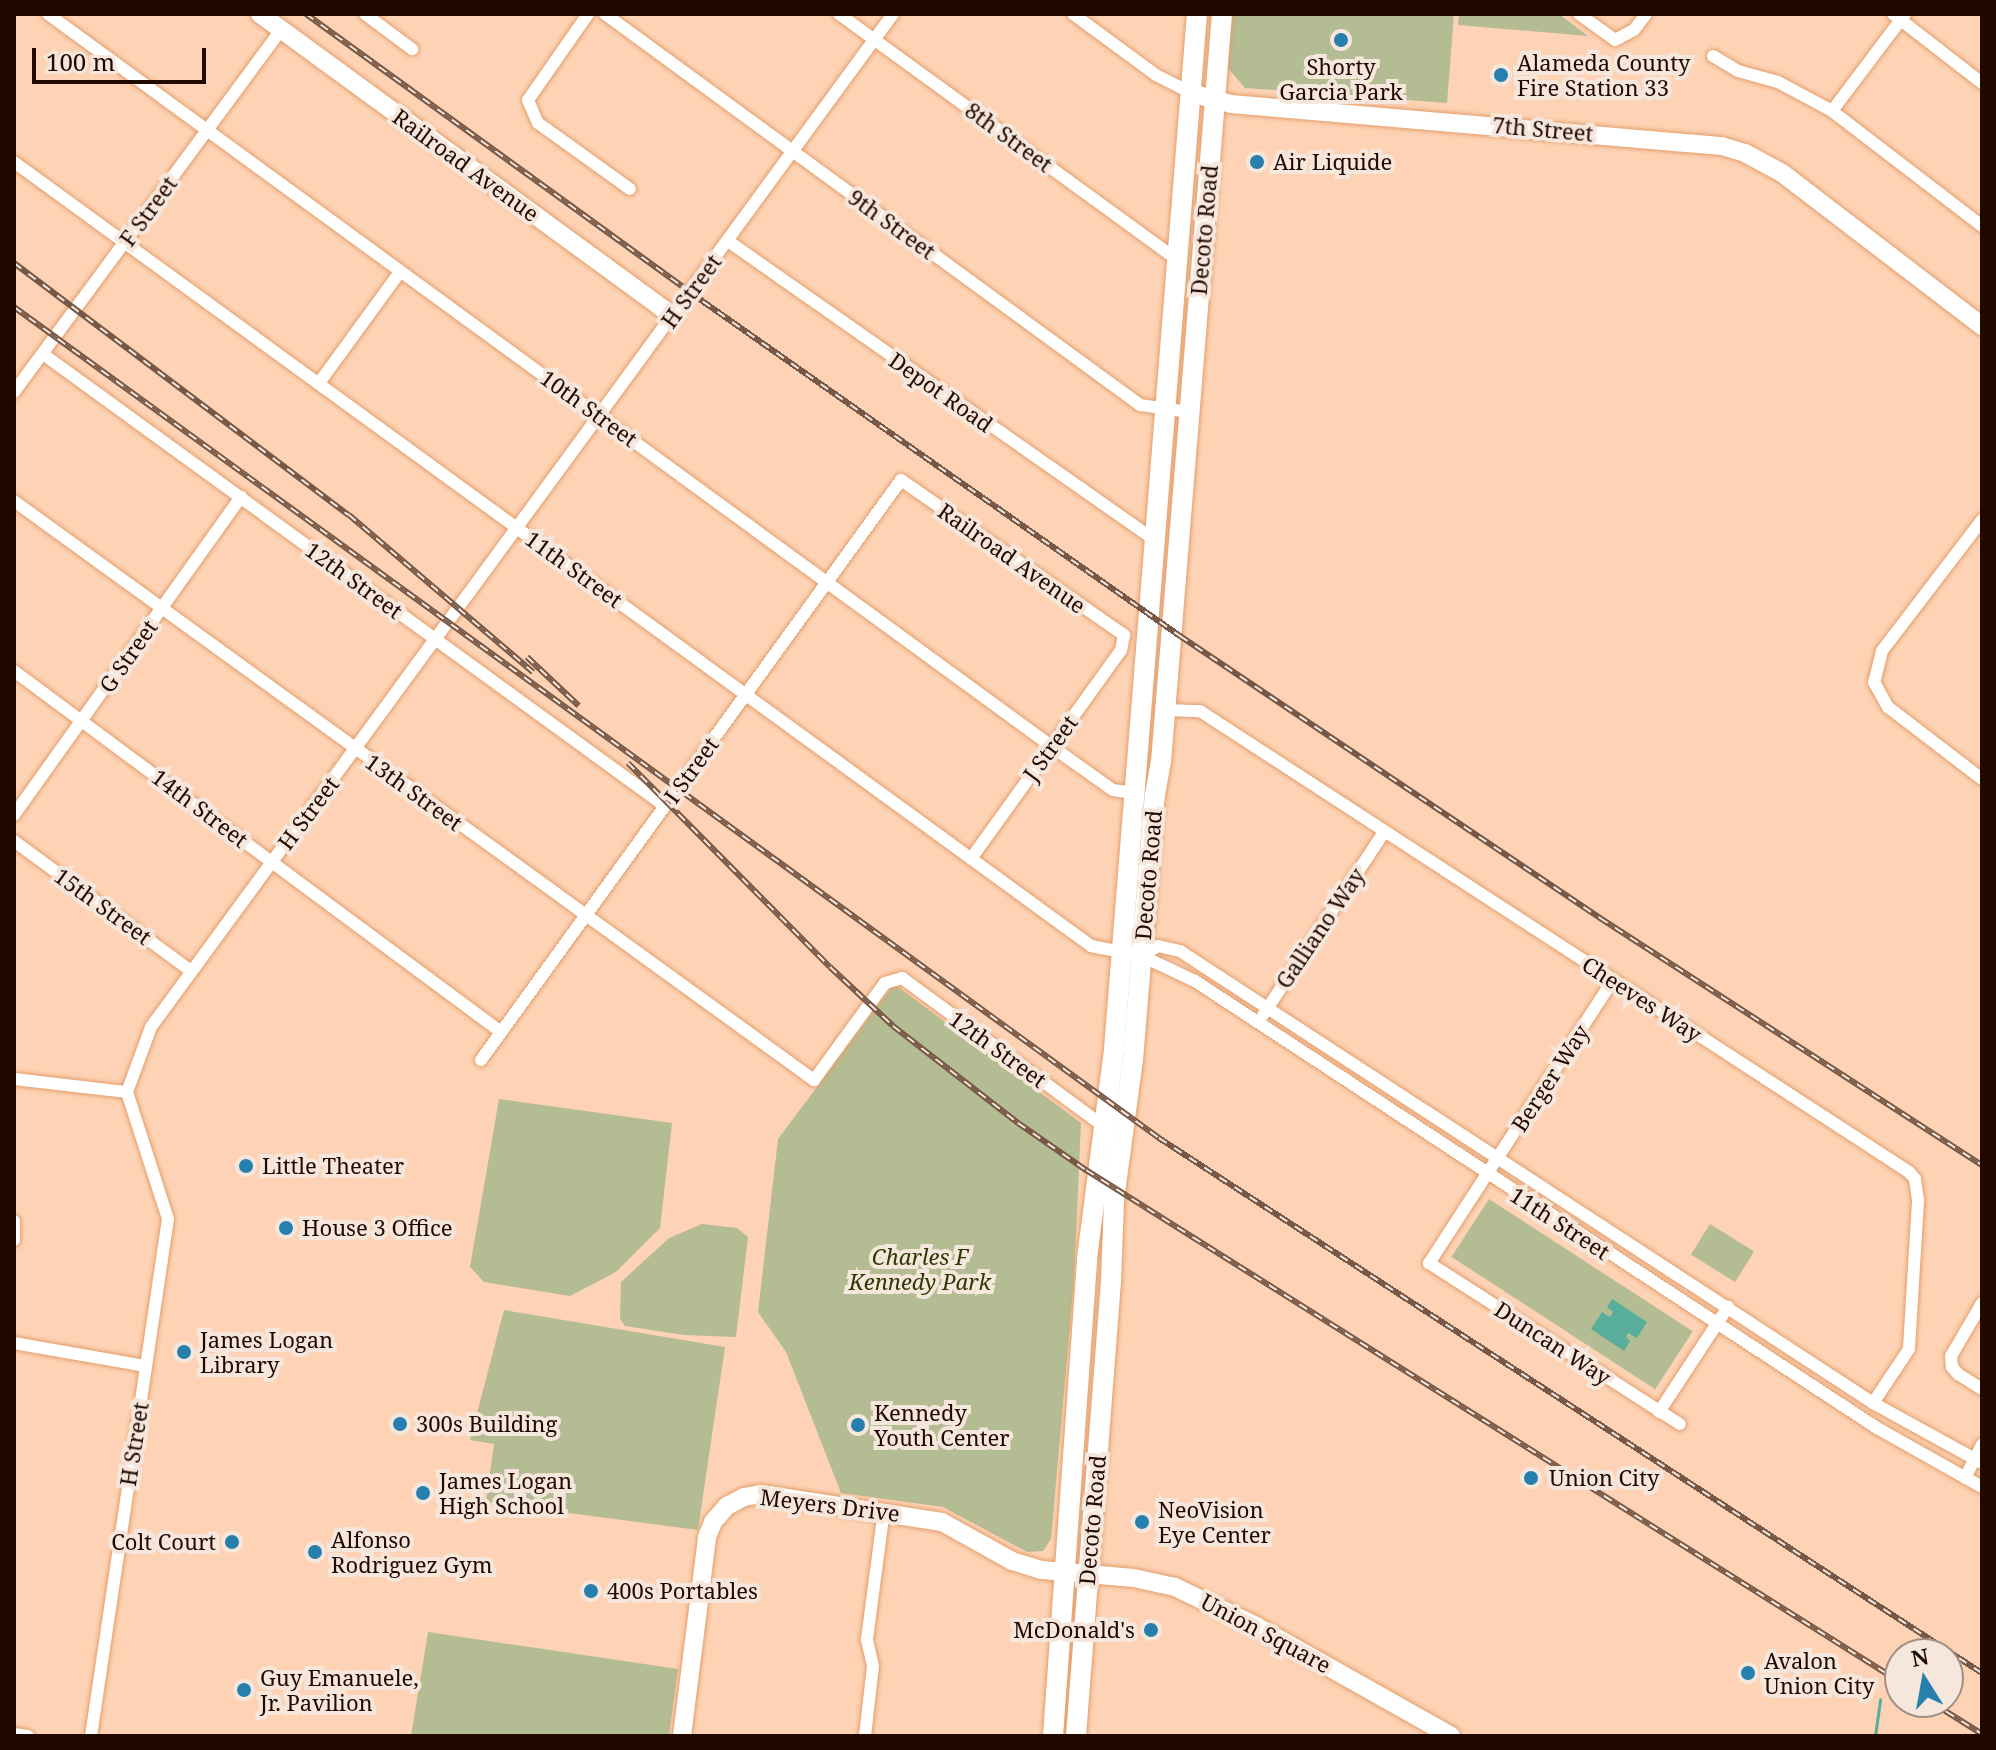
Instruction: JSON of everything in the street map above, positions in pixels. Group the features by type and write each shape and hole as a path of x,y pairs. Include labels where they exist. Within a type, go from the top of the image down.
{"main road":[{"name":"Decoto Road","path":"1076,1736 1111,1282 1115,1186 1133,1060 1135,793 1197,14"},
{"name":"Decoto Road","path":"1053,1736 1087,1258 1102,1125 1132,955 1166,710 1222,14"}],"street":[{"name":"10th Street","path":"48,14 1051,746 1113,790 1135,793"},
{"name":"Railroad Avenue","path":"260,14 673,316"},
{"path":"365,14 412,49"},
{"path":"588,14 528,100 538,123 630,189"},
{"name":"9th Street","path":"605,14 1140,405 1189,412"},
{"name":"8th Street","path":"839,14 1178,260"},
{"name":"H Street","path":"91,1736 168,1219 127,1092 151,1027 893,14"},
{"name":"7th Street","path":"1073,14 1156,75 1215,101 1722,146 1745,153 1782,173 1982,326"},
{"path":"1579,14 1615,40 1634,30 1646,14"},
{"path":"1832,111 1899,16 1982,83"},
{"name":"F Street","path":"14,392 281,30"},
{"path":"1713,56 1738,71 1778,82 1832,111 1982,226"},
{"name":"11th Street","path":"14,162 1091,946 1132,955 1195,981 1486,1175 1877,1428 1965,1478 1981,1483"},
{"name":"Depot Road","path":"728,241 1156,541"},
{"path":"319,383 400,272"},
{"name":"12th Street","path":"43,354 665,806"},
{"name":"Railroad Avenue","path":"901,480 1124,635"},
{"name":"I Street","path":"481,1060 901,480"},
{"name":"G Street","path":"14,815 241,497"},
{"name":"13th Street","path":"14,501 814,1080 885,983 892,978"},
{"path":"1982,520 1882,651 1875,667 1874,682 1888,707 1982,779"},
{"name":"J Street","path":"971,859 1121,650 1124,635"},
{"name":"14th Street","path":"14,671 501,1032"},
{"name":"Cheeves Way","path":"1166,710 1200,711 1913,1176 1918,1201 1909,1349 1873,1403"},
{"name":"Galliano Way","path":"1257,1024 1384,832"},
{"name":"15th Street","path":"14,841 191,971"},
{"name":"11th Street","path":"1132,955 1158,946 1180,951 1873,1403 1978,1461"},
{"name":"12th Street","path":"892,978 902,978 1102,1125"},
{"name":"Berger Way","path":"1486,1175 1613,980"},
{"path":"14,1079 127,1092"},
{"name":"Duncan Way","path":"1486,1175 1429,1263 1659,1412"},
{"path":"14,1240 15,1221"},
{"path":"1982,1303 1951,1356 1952,1367 1958,1374 1982,1389"},
{"path":"1680,1424 1659,1412 1728,1307"},
{"path":"14,1343 146,1366"},
{"path":"1965,1478 1978,1461 1982,1444"},
{"name":"Meyers Drive","path":"682,1736 707,1537 720,1512 735,1501 761,1494 884,1510 942,1522 1012,1561 1066,1573"},
{"path":"865,1736 873,1666 867,1639 884,1510"},
{"name":"Union Square","path":"1066,1573 1153,1582 1204,1599 1451,1736"},
{"path":"14,1734 28,1736"}],"green space":[{"name":"Shorty Garcia Park","path":"1232,14 1454,14 1447,103 1245,88 1227,67"},
{"path":"1459,14 1559,14 1588,36 1458,25"},
{"name":"Charles F Kennedy Park","path":"894,984 1081,1123 1074,1280 1051,1539 1043,1551 1027,1552 943,1507 841,1493 786,1352 758,1312 778,1139"},
{"path":"499,1099 672,1123 660,1228 616,1272 570,1296 484,1282 470,1267"},
{"path":"1489,1199 1693,1331 1655,1389 1451,1257"},
{"path":"702,1224 737,1228 748,1237 736,1337 684,1335 625,1326 620,1319 621,1282 669,1238"},
{"path":"1710,1224 1754,1252 1735,1282 1691,1255"},
{"path":"504,1310 725,1347 698,1530 486,1502 494,1444 470,1440"},
{"path":"428,1632 678,1669 669,1736 411,1736"}],"water":[{"path":"1612,1299 1647,1322 1637,1338 1628,1333 1626,1337 1630,1341 1624,1351 1591,1329 1602,1312 1610,1317 1613,1312 1607,1307"}],"waterway":[{"path":"1875,1736 1880,1699"}],"railway":[{"path":"306,14 688,291 1180,636 1600,918 1982,1165"},
{"path":"14,263 349,515 533,672"},
{"path":"14,307 1159,1138 1982,1673"},
{"path":"527,657 579,706"},
{"path":"628,763 830,967 893,1026 1018,1123 1086,1170 1884,1672"},
{"path":"1956,1718 1982,1734"}],"place":[{"name":"Shorty Garcia Park","path":"1341,40"},
{"name":"Alameda County Fire Station 33","path":"1501,75"},
{"name":"Air Liquide","path":"1257,162"},
{"name":"Little Theater","path":"246,1166"},
{"name":"House 3 Office","path":"286,1228"},
{"name":"James Logan Library","path":"184,1352"},
{"name":"300s Building","path":"400,1424"},
{"name":"Kennedy Youth Center","path":"858,1425"},
{"name":"Union City","path":"1531,1478"},
{"name":"James Logan High School","path":"423,1493"},
{"name":"NeoVision Eye Center","path":"1142,1522"},
{"name":"Colt Court","path":"232,1542"},
{"name":"Alfonso Rodriguez Gym","path":"315,1552"},
{"name":"400s Portables","path":"591,1591"},
{"name":"McDonald's","path":"1151,1630"},
{"name":"Avalon Union City","path":"1748,1673"},
{"name":"Guy Emanuele, Jr. Pavilion","path":"244,1690"}]}
